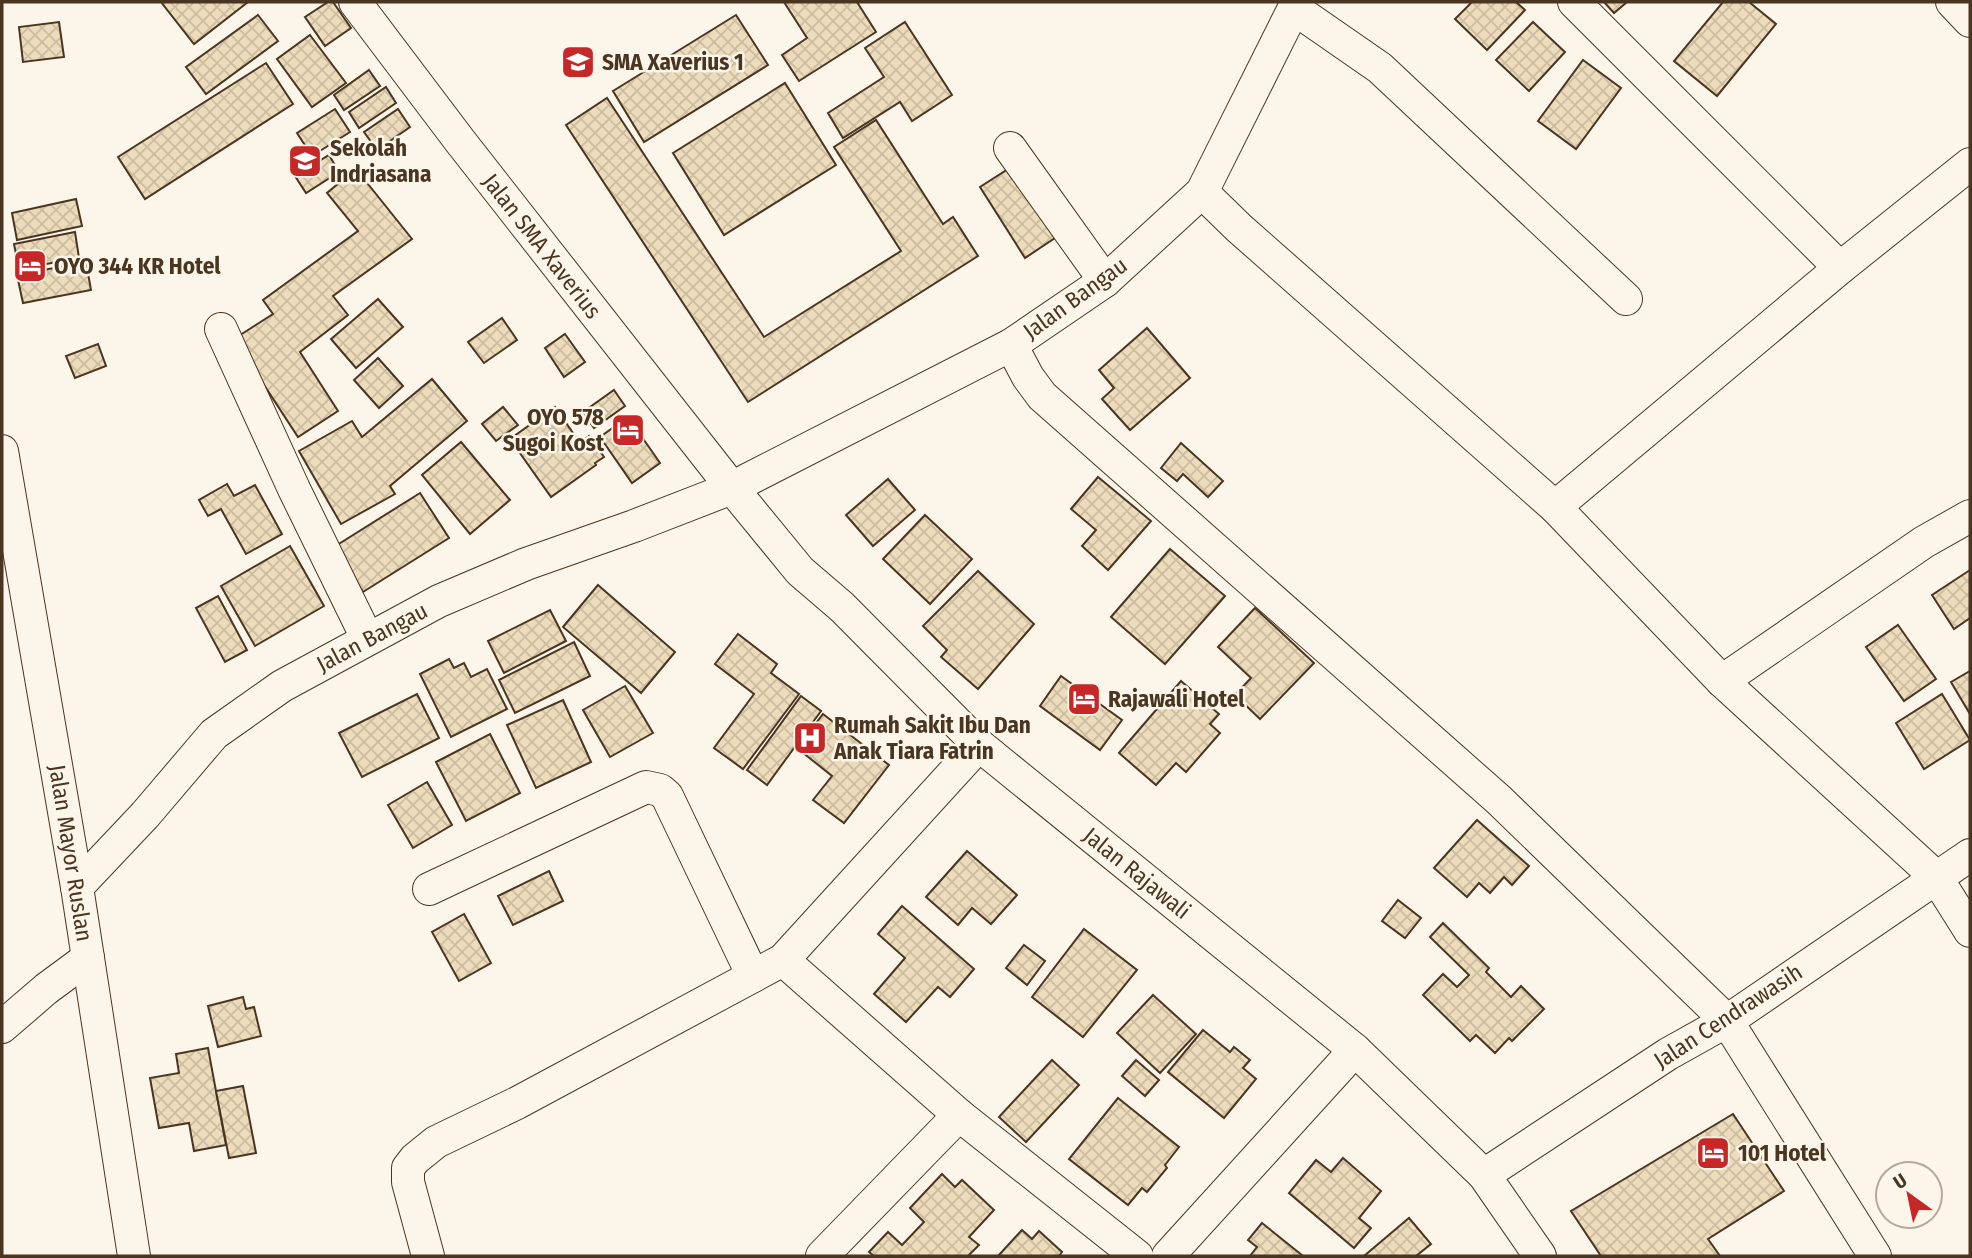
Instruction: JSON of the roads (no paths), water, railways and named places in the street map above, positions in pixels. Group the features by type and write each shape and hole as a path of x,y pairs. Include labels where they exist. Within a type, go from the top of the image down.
{"street":[{"name":"Jalan SMA Xaverius","path":"355,2 460,141 706,454 813,559 842,607"},
{"path":"1574,2 1840,268"},
{"path":"1952,2 1970,21"},
{"path":"1296,5 1380,68 1626,299"},
{"name":"Jalan Bangau","path":"77,887 145,815 214,734 282,686 439,601 526,564 634,526 738,485 1011,345 1105,281 1202,192 1296,5"},
{"path":"1010,148 1105,281"},
{"path":"1555,507 1840,268 1970,164"},
{"path":"1202,192 1239,228 1555,507 1722,681 1936,877 1970,931"},
{"path":"221,329 367,638"},
{"path":"1011,345 1042,396 1499,800 1727,1021 1875,1256"},
{"name":"Jalan Mayor Ruslan","path":"2,451 77,887 134,1256"},
{"path":"1722,681 1924,542 1970,516"},
{"name":"Jalan Rajawali","path":"842,607 979,745 1355,1051 1484,1175 1540,1256"},
{"path":"428,1256 408,1182 408,1168 425,1150 783,960 979,745"},
{"path":"429,889 646,787 660,790 667,796 753,976"},
{"name":"Jalan Cendrawasih","path":"1484,1175 1668,1054 1727,1021 1970,855"},
{"path":"2,1027 88,958"},
{"path":"783,960 959,1115 1138,1256"},
{"path":"1168,1256 1355,1051"},
{"path":"822,1256 959,1115"}],"place":[{"name":"SMA Xaverius 1","path":"578,62"},
{"name":"Sekolah Indriasana","path":"305,161"},
{"name":"OYO 344 KR Hotel","path":"30,266"},
{"name":"OYO 578 Sugoi Kost","path":"628,430"},
{"name":"Rajawali Hotel","path":"1084,699"},
{"name":"Rumah Sakit Ibu Dan Anak Tiara Fatrin","path":"810,738"},
{"name":"101 Hotel","path":"1713,1153"}]}
